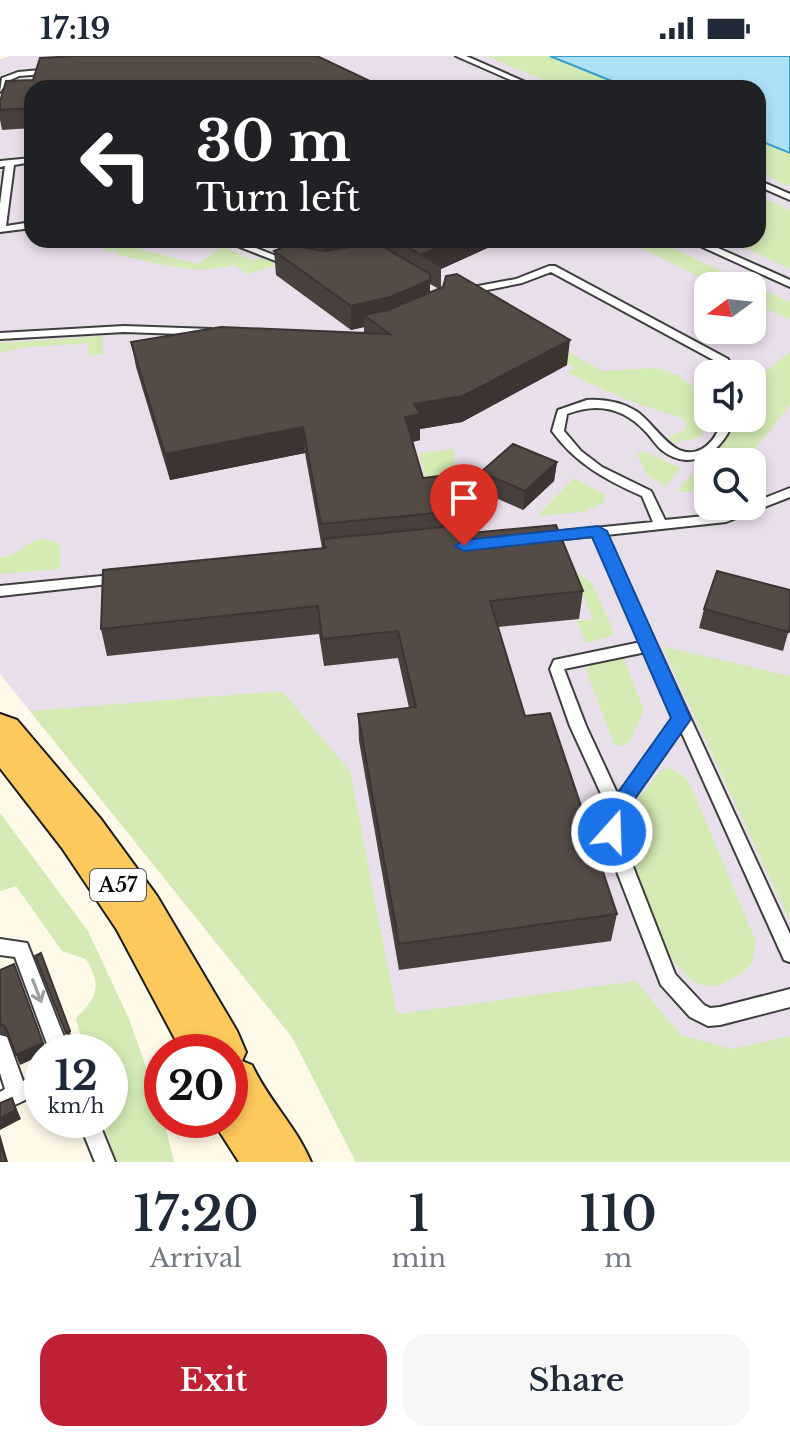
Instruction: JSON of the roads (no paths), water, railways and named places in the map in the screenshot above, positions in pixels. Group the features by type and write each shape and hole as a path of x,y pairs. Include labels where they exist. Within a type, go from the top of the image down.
{"main road":[{"name":"A57","path":"0,733 81,833 137,913 197,1034"},
{"name":"A57","path":"248,1124 278,1162"}],"lane":[{"path":"460,56 516,80"},
{"path":"0,90 5,80 18,74 59,71"},
{"path":"5,163 0,230 24,226"},
{"path":"766,186 790,197"},
{"path":"252,248 304,265"},
{"path":"710,248 790,284"},
{"path":"451,294 519,281 552,268 722,360"},
{"path":"0,336 124,329 229,332"},
{"path":"661,525 647,494 602,474 573,452 558,431 562,412 581,402 612,403 633,412 667,449 688,457 707,454 725,432"},
{"path":"525,539 726,518 790,493"},
{"path":"598,531 790,954"},
{"path":"0,591 131,578"},
{"path":"616,808 578,726 557,669 559,664 578,658 649,646"},
{"path":"681,719 610,819 612,832 668,979 697,1011 708,1017 745,1012 790,998"},
{"path":"0,947 21,949 53,1034"},
{"path":"0,1044 8,1098"},
{"path":"95,1138 105,1162"}],"water":[{"path":"550,56 790,56 790,153 766,143 766,80 609,80"}]}
